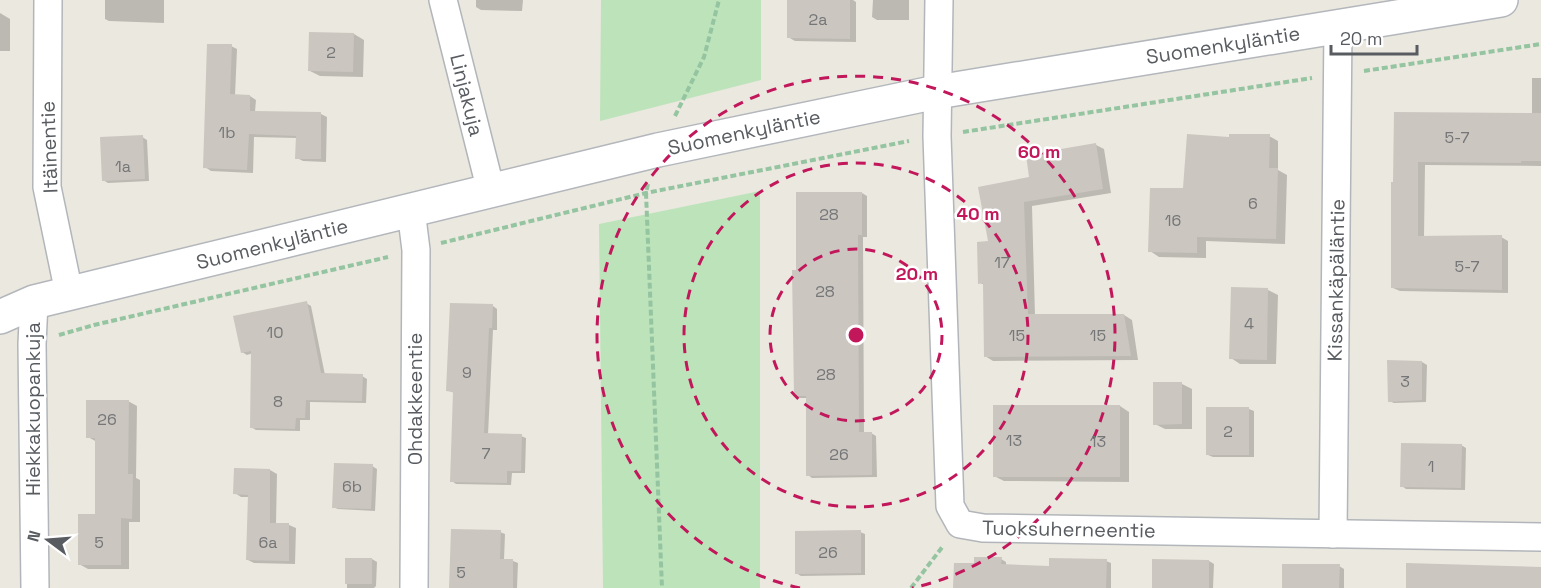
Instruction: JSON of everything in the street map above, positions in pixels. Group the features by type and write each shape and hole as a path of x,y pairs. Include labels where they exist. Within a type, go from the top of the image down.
{"street":[{"name":"Itäinentie","path":"48,0 47,188 69,293"},
{"name":"Linjakuja","path":"443,0 491,191"},
{"name":"Tuoksuherneentie","path":"939,0 937,136 950,506 960,524 983,528 1541,537"},
{"name":"Suomenkyläntie","path":"0,317 34,302 69,293 658,150 937,92 1501,0"},
{"name":"Kissankäpäläntie","path":"1333,534 1338,27"},
{"name":"Ohdakkeentie","path":"411,210 416,250 414,588"},
{"name":"Hiekkakuopankuja","path":"34,302 32,344 35,588"}],"path":[{"path":"662,588 646,193 658,150 704,57 719,0"},
{"path":"32,344 94,325 416,250 646,193 937,136 1541,44"},
{"path":"911,588 960,524"}],"green space":[{"path":"601,0 761,0 761,80 600,121"},
{"path":"760,191 760,588 603,588 599,224"}],"building":[{"path":"787,0 850,0 850,39 787,38"},
{"path":"309,32 354,33 353,72 308,71"},
{"path":"207,44 232,44 230,94 250,95 250,111 321,112 321,159 295,159 296,136 249,134 247,170 203,168"},
{"path":"1394,112 1541,113 1541,161 1521,161 1521,163 1418,162 1418,236 1502,235 1502,290 1391,288 1391,182 1393,182"},
{"path":"1187,134 1229,137 1229,134 1270,134 1269,168 1278,168 1276,239 1197,237 1197,253 1148,252 1150,188 1183,188"},
{"path":"143,135 145,179 102,181 100,137"},
{"path":"1096,143 1103,189 1024,202 1028,314 1124,314 1131,356 984,357 983,283 978,284 977,242 988,241 978,187 1029,177 1026,155"},
{"path":"796,192 862,192 862,235 858,235 859,432 872,432 872,475 806,476 806,396 794,396 792,270 796,270"},
{"path":"1231,287 1268,288 1267,360 1229,359"},
{"path":"307,301 321,373 363,374 362,401 306,400 305,418 296,418 295,429 250,428 251,351 241,353 233,316"},
{"path":"450,303 493,304 492,328 489,328 484,433 522,434 521,471 507,471 507,483 450,482 453,392 446,391"},
{"path":"1387,360 1422,361 1422,400 1388,402"},
{"path":"1153,382 1182,382 1182,424 1153,425"},
{"path":"86,400 129,400 128,474 133,474 132,519 121,518 121,565 78,565 78,514 95,514 95,438 86,438"},
{"path":"993,405 1120,405 1120,477 993,477"},
{"path":"1206,407 1249,407 1249,455 1206,455"},
{"path":"1401,443 1462,444 1461,488 1400,487"},
{"path":"334,463 373,464 371,509 332,508"},
{"path":"234,468 270,469 270,523 289,523 289,561 246,560 248,495 233,494"},
{"path":"451,529 501,530 500,559 513,559 513,588 449,588"},
{"path":"861,530 861,573 795,574 795,531"},
{"path":"974,557 1002,557 1001,564 1049,566 1049,558 1107,559 1106,588 953,588 954,563 974,563"},
{"path":"345,558 372,558 372,584 345,584"},
{"path":"1152,559 1209,560 1209,588 1152,588"},
{"path":"1406,563 1541,567 1541,588 1406,588"},
{"path":"1282,564 1340,564 1339,588 1282,588"}]}
